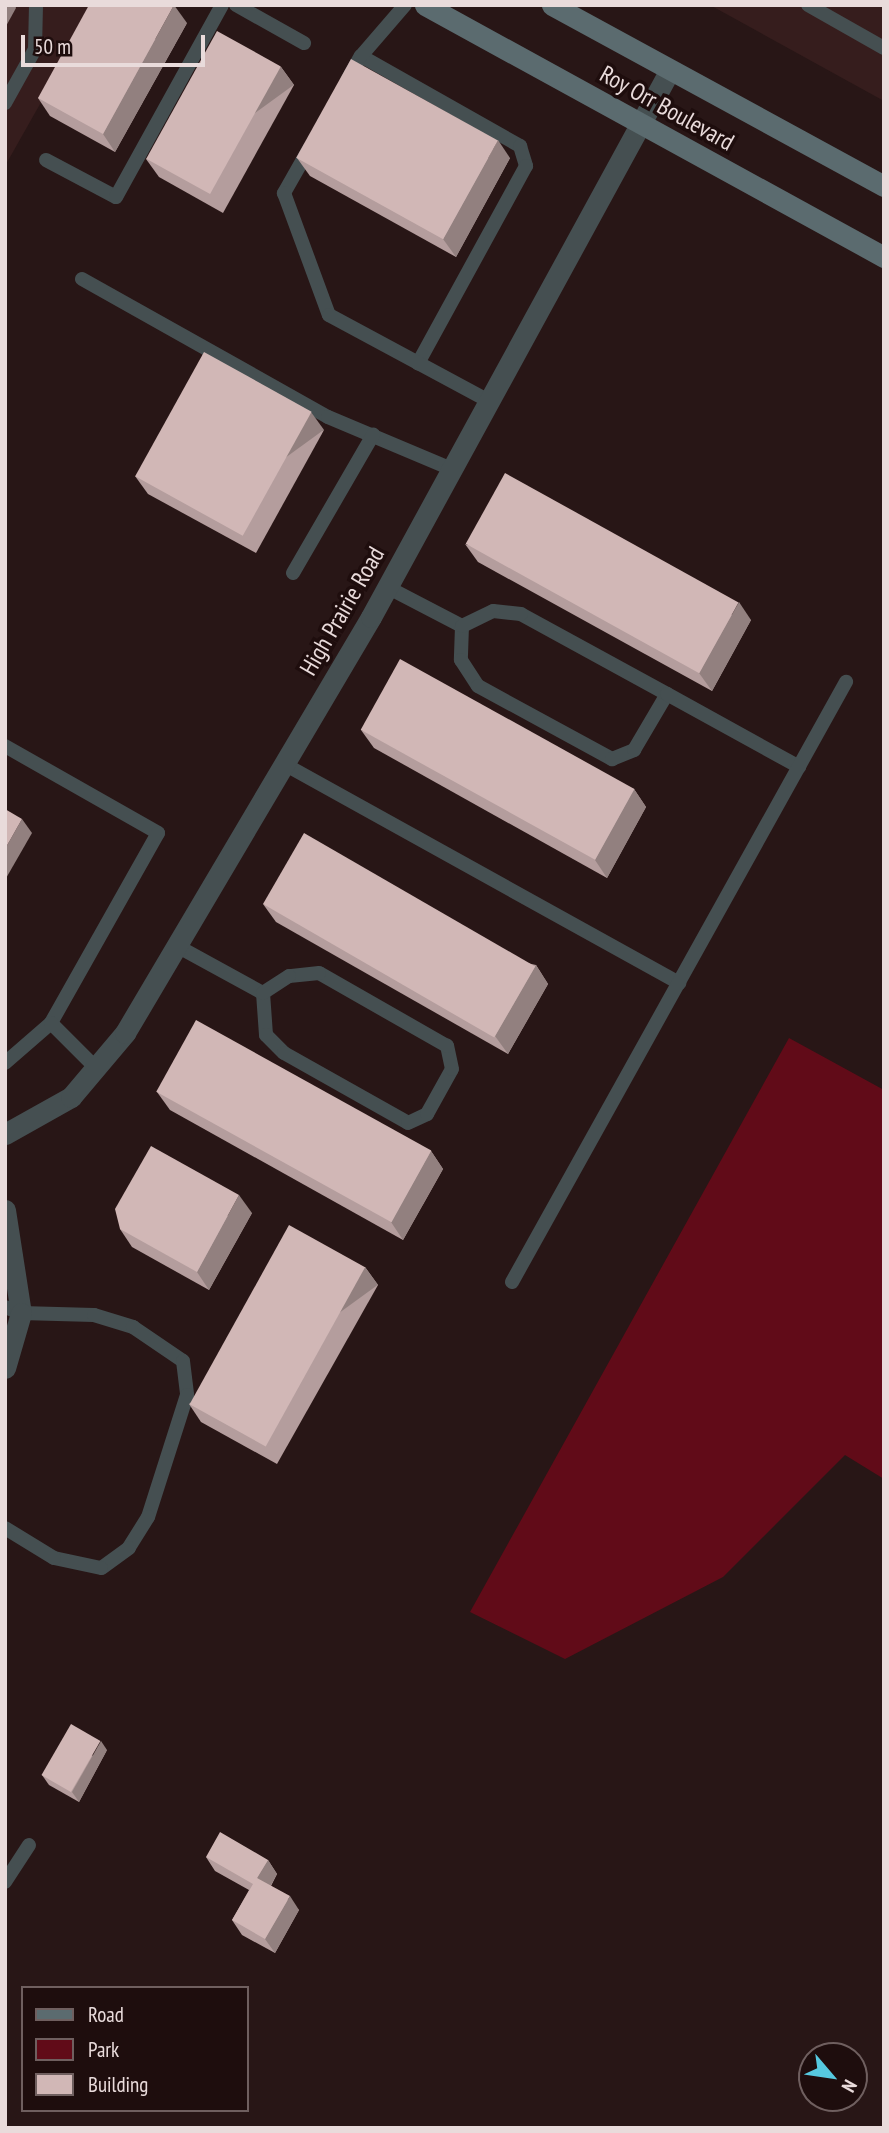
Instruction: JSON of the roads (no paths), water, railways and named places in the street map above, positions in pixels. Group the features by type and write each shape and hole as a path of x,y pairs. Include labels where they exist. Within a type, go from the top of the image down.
{"main road":[{"name":"Roy Orr Boulevard","path":"425,5 884,257"},
{"name":"Roy Orr Boulevard","path":"552,5 884,186"}],"street":[{"name":"High Prairie Road","path":"5,1134 71,1097 125,1033 387,587 670,70"},
{"path":"5,1210 13,1310 5,1368"}],"lane":[{"path":"5,103 35,48 36,5"},
{"path":"46,160 116,197 222,5"},
{"path":"236,5 304,43"},
{"path":"342,90 361,56 405,5"},
{"path":"808,5 884,48"},
{"path":"361,56 520,146 526,166 418,363"},
{"path":"316,136 284,193 329,316 489,401"},
{"path":"82,279 328,416 452,469"},
{"path":"293,573 373,435"},
{"path":"387,587 462,626"},
{"path":"462,626 493,611 521,614 799,767"},
{"path":"462,626 461,660 478,686 612,759 634,750 667,694"},
{"path":"512,1282 846,682"},
{"path":"5,746 158,833 51,1023 5,1063"},
{"path":"284,764 679,983"},
{"path":"177,946 263,993"},
{"path":"319,974 447,1046 452,1069 427,1114 408,1123 284,1053 266,1035 263,993 289,976 319,974"},
{"path":"51,1023 96,1068"},
{"path":"5,1528 74,1564 101,1568 111,1562 130,1548 148,1517 187,1395 183,1361 133,1327 94,1315 13,1310"},
{"path":"5,1882 29,1845"}]}
